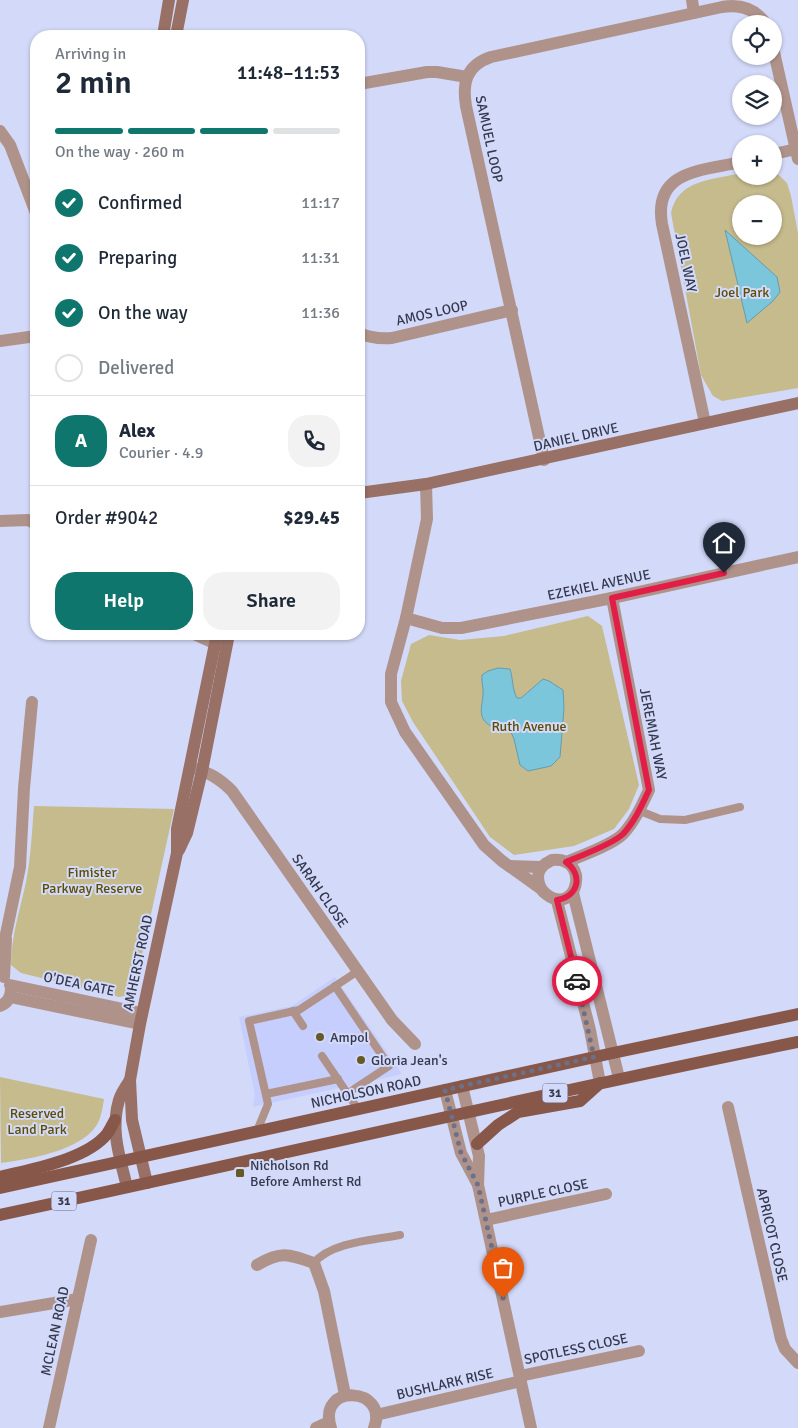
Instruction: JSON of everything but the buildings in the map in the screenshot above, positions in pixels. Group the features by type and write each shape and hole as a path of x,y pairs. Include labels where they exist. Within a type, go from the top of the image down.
{"main road":[{"path":"164,30 169,0"},
{"path":"177,30 183,0"},
{"name":"DANIEL DRIVE","path":"365,492 426,484 544,460 798,403"},
{"name":"AMHERST ROAD","path":"147,1183 132,1120 130,1080 141,1019 178,852 187,833 196,769 222,640"},
{"name":"NICHOLSON ROAD","path":"0,1188 613,1052 798,1014"},
{"name":"31","path":"0,1215 619,1078 798,1042"},
{"name":"AMHERST ROAD","path":"127,1187 115,1134 115,1120 119,1098 130,1080"},
{"path":"477,1144 498,1125 518,1112 580,1101 600,1083"},
{"path":"0,1177 58,1163 80,1153 106,1135 115,1120"}],"street":[{"path":"692,0 694,13"},
{"path":"365,83 427,72 467,77 476,65 492,57 733,5 744,7 758,15"},
{"path":"777,65 797,154 782,154"},
{"name":"SAMUEL LOOP","path":"467,77 464,94 466,106 544,460"},
{"path":"0,131 10,145 30,197"},
{"name":"JOEL WAY","path":"706,423 662,224 661,201 669,186 681,177 732,164"},
{"name":"AMOS LOOP","path":"365,335 375,338 392,338 512,310"},
{"path":"0,341 30,337"},
{"path":"426,484 427,519 406,618 391,674 392,702 405,732 484,846 540,888 545,894 557,900 565,899 573,893"},
{"path":"0,520 30,521"},
{"name":"EZEKIEL AVENUE","path":"406,618 442,628 461,628 612,598 798,557"},
{"name":"JEREMIAH WAY","path":"566,862 622,836 640,811 649,790 612,598"},
{"path":"0,948 6,934 20,868 24,788 32,702"},
{"name":"SARAH CLOSE","path":"196,769 220,779 232,791 392,1020 415,1044"},
{"name":"JEREMIAH WAY","path":"576,874 591,852"},
{"path":"540,888 538,877 541,868 552,860 566,862 576,874 576,884 573,893 619,1078"},
{"path":"509,866 541,868"},
{"path":"557,900 590,1030 600,1083"},
{"path":"0,1006 7,1002 6,934"},
{"name":"O'DEA GATE","path":"6,983 141,1019"},
{"path":"462,1086 480,1156 478,1185"},
{"path":"445,1090 461,1153 478,1185 531,1428"},
{"name":"APRICOT CLOSE","path":"728,1107 780,1338 785,1349 798,1363"},
{"name":"PURPLE CLOSE","path":"486,1220 606,1194"},
{"name":"MCLEAN ROAD","path":"49,1428 91,1240"},
{"path":"257,1265 273,1256 294,1256 314,1263 324,1291 346,1395"},
{"path":"0,1312 78,1299"},
{"name":"SPOTLESS CLOSE","path":"521,1379 639,1351"},
{"name":"BUSHLARK RISE","path":"376,1415 521,1379"},
{"path":"316,1428 330,1425 329,1414 331,1406 346,1395 354,1394 362,1396 373,1407 376,1415 374,1428"}],"lane":[{"path":"640,811 660,819 685,820 740,807"},
{"path":"257,1131 268,1104 249,1021 298,1010 358,971"},
{"path":"335,986 389,1066 348,1093"},
{"path":"293,1011 303,1026"},
{"path":"322,1056 358,1109"},
{"path":"266,1094 338,1079"},
{"path":"314,1263 320,1256 336,1248 400,1235"}],"shaded area":[{"path":"725,230 732,236 732,245 742,245 777,277 780,292 773,301 747,323"},
{"path":"498,668 510,669 517,698 521,698 543,679 563,690 564,708 560,757 551,766 528,771 520,765 510,730 493,727 484,720 481,712 482,675"},
{"path":"335,977 402,1074 253,1107 255,1095 239,1017 292,1006"}],"green space":[{"name":"Joel Park","path":"732,175 732,185 782,185 782,178 787,183 798,233 798,388 722,401 713,396 701,375 671,213 681,193 689,187 708,180"},
{"name":"Ruth Avenue","path":"588,616 602,626 639,785 629,809 614,829 574,846 514,855 490,837 413,722 402,701 401,681 411,644 429,635 460,640 504,636"},
{"name":"Fimister Parkway Reserve","path":"34,806 174,809 135,987 129,995 119,997 21,973 11,965 14,934 29,863"},
{"name":"Reserved Land Park","path":"0,1077 104,1099 100,1118 94,1129 84,1138 71,1145 27,1159 1,1163"}],"way so far":[{"path":"503,1298 478,1185 461,1153 445,1090 594,1057 590,1030 577,981"}],"place":[{"name":"Ampol","path":"320,1037"},
{"name":"Gloria Jean's","path":"361,1060"},
{"name":"Nicholson Rd Before Amherst Rd","path":"240,1173"}],"route":[{"path":"577,981 557,900 565,899 573,893 576,884 576,874 566,862 622,836 640,811 649,790 612,598 724,573"}]}
